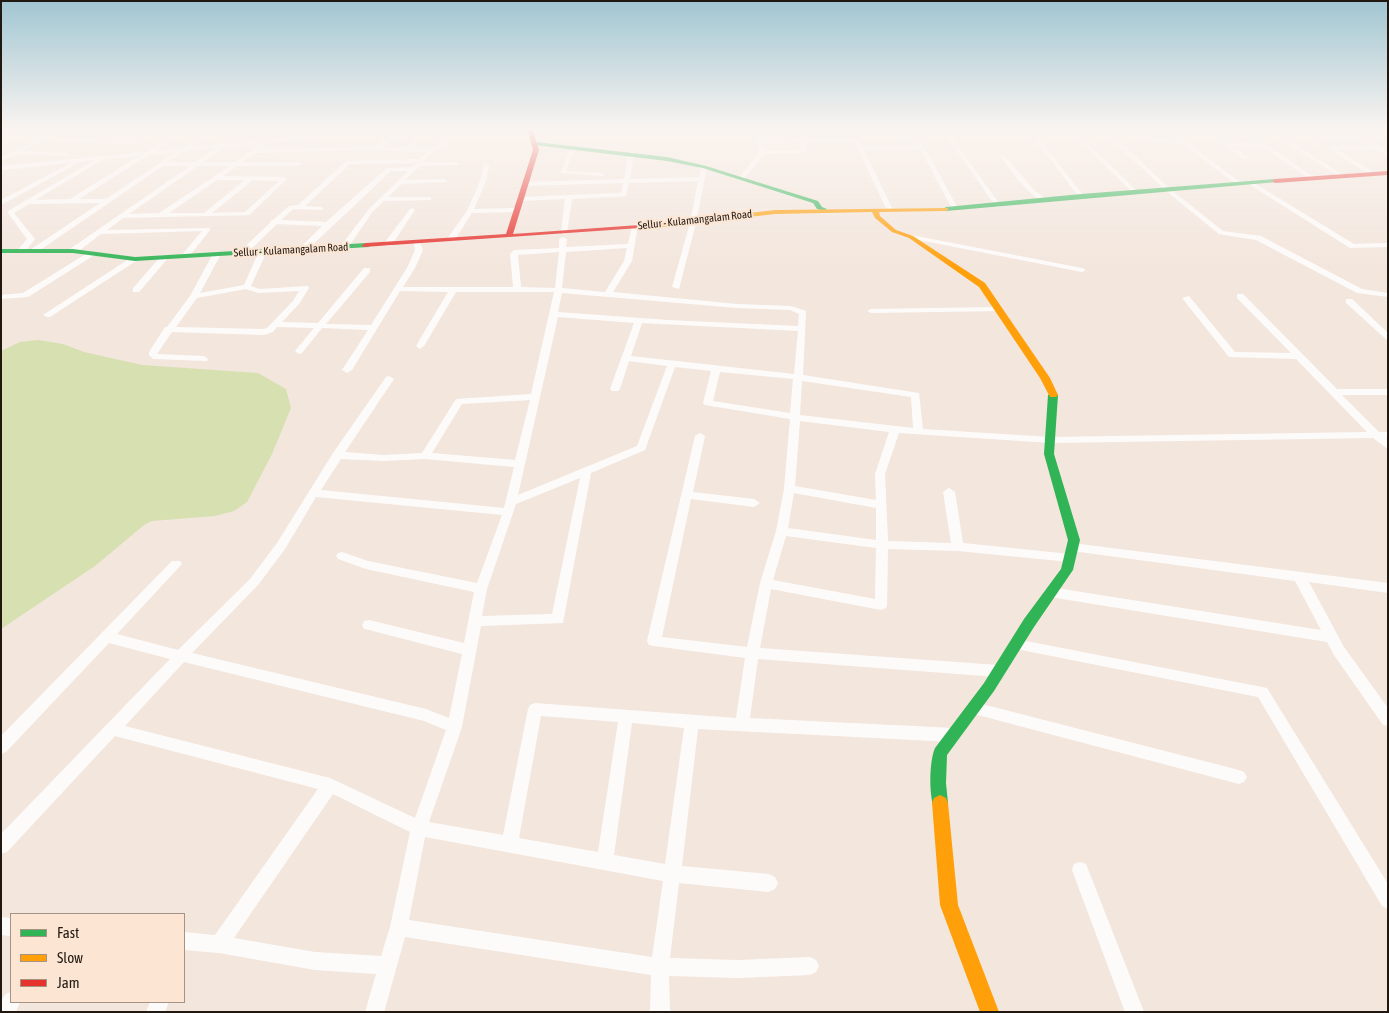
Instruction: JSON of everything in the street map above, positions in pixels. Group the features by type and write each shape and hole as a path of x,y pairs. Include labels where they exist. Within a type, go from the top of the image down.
{"main road":[{"path":"509,236 527,175"},
{"path":"733,175 816,202 819,208 829,210"},
{"name":"Sellur - Kulamangalam Road","path":"1,251 73,251 135,259 509,236 563,240 634,228 693,223 775,212 955,209 1081,196 1353,175"},
{"path":"875,210 878,217 894,231 911,237 982,285 1045,378 1054,397 1049,454 1074,540 1067,570 1050,592 998,670 989,687 940,753 938,783 949,905 990,1012"}],"street":[{"path":"1,203 53,175"},
{"path":"21,251 31,239 10,212 76,175"},
{"path":"71,201 112,175"},
{"path":"34,250 146,175"},
{"path":"73,251 182,175"},
{"path":"160,216 220,175"},
{"path":"122,216 246,214 287,175"},
{"path":"299,208 334,175"},
{"path":"304,248 326,224 382,175"},
{"path":"344,247 371,210 409,175"},
{"path":"451,240 470,211 484,175"},
{"path":"593,175 628,178 700,179"},
{"path":"676,287 693,223 701,175"},
{"path":"873,175 890,210"},
{"path":"937,175 955,209"},
{"path":"976,175 998,206"},
{"path":"1019,175 1044,200"},
{"path":"1065,175 1081,196"},
{"path":"1118,175 1135,192"},
{"path":"1153,175 1221,233 1258,238 1360,290 1388,295"},
{"path":"1232,175 1353,246 1388,245"},
{"path":"1308,175 1312,178"},
{"path":"216,178 284,179"},
{"path":"206,214 252,178"},
{"path":"524,184 628,178"},
{"path":"470,211 569,197 624,195 628,178"},
{"path":"403,182 444,181"},
{"path":"374,1012 399,927 420,828 455,727 480,589 510,507 554,314 569,197"},
{"path":"383,199 430,199"},
{"path":"30,202 106,201"},
{"path":"242,253 272,222 291,208 320,209"},
{"path":"388,244 412,210"},
{"path":"272,222 326,224"},
{"path":"608,295 628,261 634,228"},
{"path":"98,232 208,230 185,256"},
{"path":"911,237 1082,270"},
{"path":"517,291 514,254 563,240 632,246"},
{"path":"347,370 398,289 419,250 416,242"},
{"path":"250,288 263,251"},
{"path":"1,297 24,295 92,254"},
{"path":"204,359 153,355 168,329 194,296 216,254"},
{"path":"136,290 165,257"},
{"path":"47,315 135,259"},
{"path":"299,351 367,270"},
{"path":"168,329 264,332 270,330 296,302 305,288 250,288 194,296"},
{"path":"398,289 558,290 737,306 791,308 802,313 789,489 782,531 766,583 752,652 742,724"},
{"path":"420,346 453,290"},
{"path":"1240,296 1388,446"},
{"path":"1186,298 1232,355 1299,356"},
{"path":"1349,301 1388,338"},
{"path":"871,311 999,309"},
{"path":"554,314 802,329"},
{"path":"615,389 640,320"},
{"path":"274,324 372,328"},
{"path":"626,358 797,377 916,395 918,431"},
{"path":"313,493 510,507 640,448 672,364"},
{"path":"716,369 708,403 794,417 895,430 1051,440 1388,435"},
{"path":"1,846 181,656 254,582 281,546 337,455 388,379"},
{"path":"1334,392 1388,392"},
{"path":"425,456 459,401 534,397"},
{"path":"766,583 881,605 882,505 880,474 895,430"},
{"path":"700,436 654,641 752,652 998,670"},
{"path":"337,455 384,458 425,456 519,464"},
{"path":"475,621 558,619 586,472"},
{"path":"789,489 882,505"},
{"path":"949,492 958,547"},
{"path":"687,495 754,503"},
{"path":"782,531 881,545 1071,553 1299,576 1388,588"},
{"path":"342,556 366,565 480,589"},
{"path":"1,747 176,564"},
{"path":"1299,576 1331,638 1388,720"},
{"path":"1050,592 1331,638"},
{"path":"369,625 469,650"},
{"path":"108,637 426,715 455,727"},
{"path":"1016,644 1262,692 1388,900"},
{"path":"974,708 1239,777"},
{"path":"509,845 535,709 692,722 953,735"},
{"path":"605,863 626,717"},
{"path":"660,1012 660,967 692,722"},
{"path":"112,729 330,785 420,828 672,874 769,883"},
{"path":"219,944 330,785"},
{"path":"1080,870 1135,1012"},
{"path":"399,927 660,967 738,969 810,966"},
{"path":"185,943 219,944 315,961 387,966"}],"shaded area":[{"path":"38,340 63,344 84,352 142,365 258,373 286,389 291,408 272,454 247,502 234,511 215,516 152,521 144,525 95,566 1,629 1,351 20,342"}],"traffic: fast":[{"path":"730,175 816,202 819,208 824,209"},
{"path":"946,209 1081,196 1275,181"},
{"path":"1,251 73,251 135,259 366,245"},
{"path":"940,803 938,783 940,753 989,687 1029,623 1067,570 1074,540 1049,454 1053,395"}],"traffic: slow":[{"path":"653,226 775,212 946,209"},
{"path":"875,210 877,217 894,231 911,237 982,285 1045,378 1053,395"},
{"path":"940,803 949,905 990,1012"}],"traffic: jam":[{"path":"528,175 509,236 653,226"},
{"path":"1275,181 1356,175"},
{"path":"366,245 509,236"}]}
